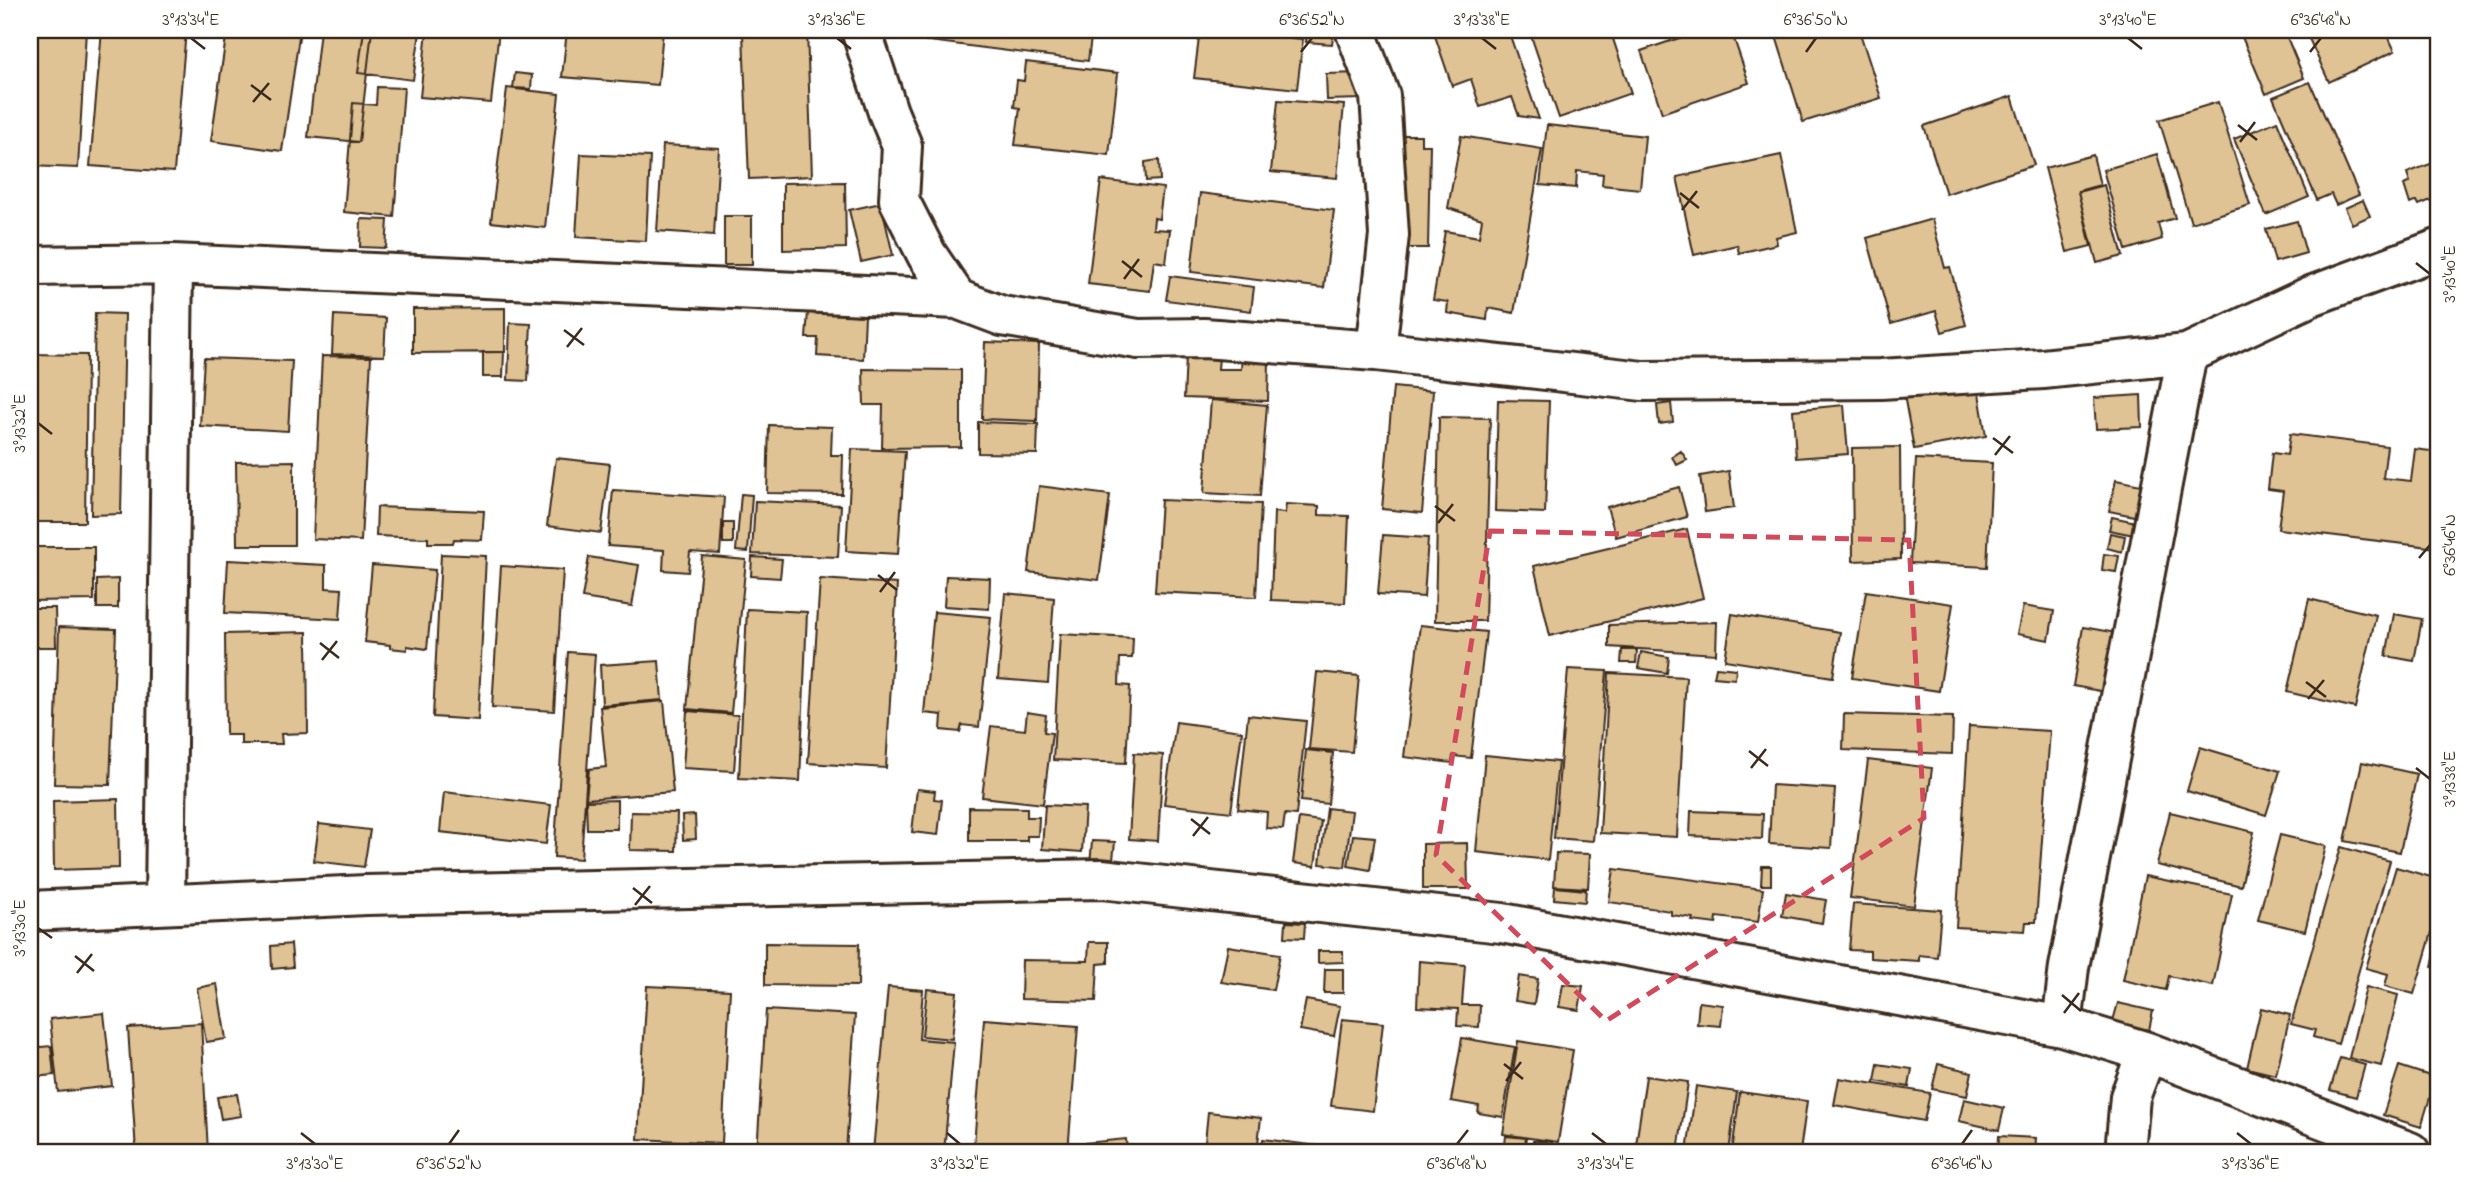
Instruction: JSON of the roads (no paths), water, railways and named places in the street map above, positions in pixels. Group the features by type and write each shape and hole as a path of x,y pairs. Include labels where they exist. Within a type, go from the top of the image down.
{"street":[{"path":"861,30 902,146 899,200 927,254 957,299"},
{"path":"1355,30 1380,96 1389,235 1376,351"},
{"path":"30,266 173,264 957,299 1002,316 1138,339 1204,338 1376,351 1643,381 1881,379 2043,369 2187,354 2311,296 2438,249"},
{"path":"165,903 173,264"},
{"path":"2062,1026 2069,967 2187,354"},
{"path":"30,911 366,895 1101,879 1502,923 2062,1026 2147,1052 2410,1152"},
{"path":"2125,1152 2130,1097 2147,1052"}]}
